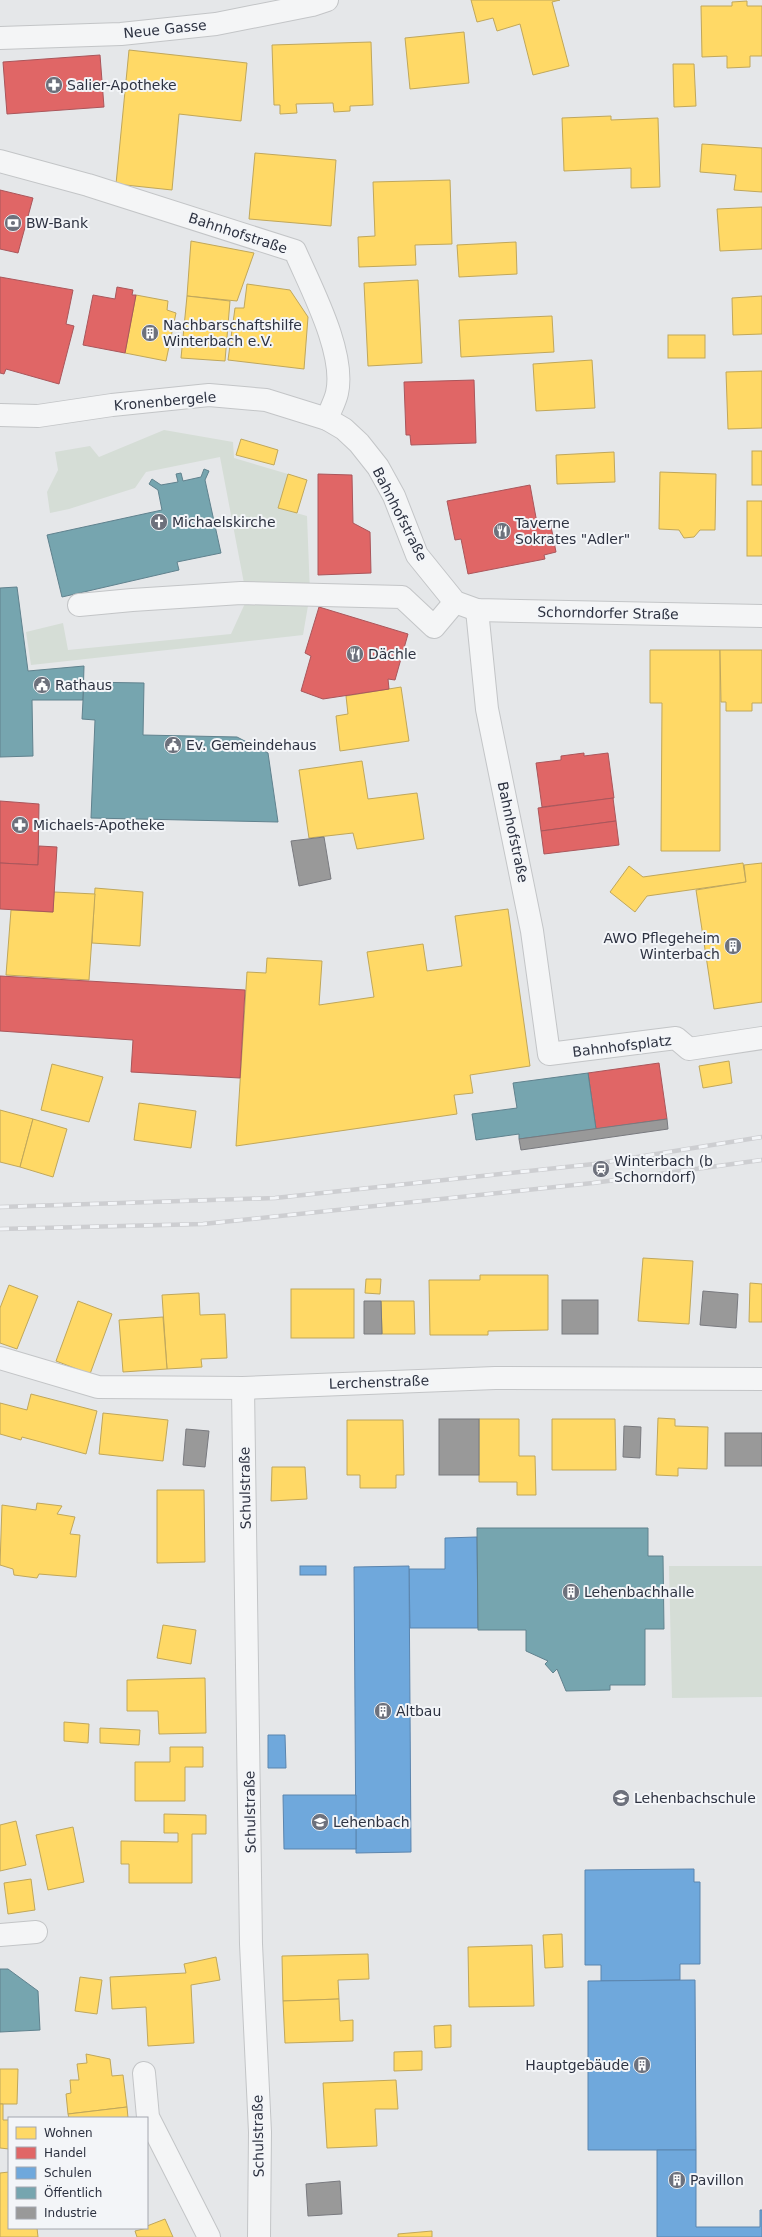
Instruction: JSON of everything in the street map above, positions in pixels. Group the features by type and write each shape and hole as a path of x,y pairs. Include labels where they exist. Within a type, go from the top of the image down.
{"street":[{"name":"Neue Gasse","path":"0,38 121,34 216,24 312,5 327,0"},
{"name":"Bahnhofstraße","path":"0,161 88,185 295,252 326,322 338,370 337,393 327,419 344,429 359,443 378,468 394,496 418,554 455,602"},
{"name":"Kronenbergele","path":"0,415 38,416 112,404 209,395 266,400 327,419"},
{"path":"79,605 240,593 402,597 434,627 455,602"},
{"name":"Schorndorfer Straße","path":"455,602 477,610 762,616"},
{"name":"Bahnhofstraße","path":"477,610 487,709 532,931 549,1054"},
{"name":"Bahnhofsplatz","path":"549,1054 676,1038 689,1049 762,1038"},
{"name":"Lerchenstraße","path":"0,1358 98,1387 243,1388 495,1378 762,1379"},
{"name":"Schulstraße","path":"243,1388 251,1944 260,2132 259,2237"},
{"path":"0,1935 36,1932"},
{"path":"144,2073 148,2117 209,2237"}],"shaded area":[{"path":"164,430 233,442 234,458 288,474 278,508 307,516 310,594 303,635 31,665 26,632 63,623 68,650 231,634 247,599 220,457 146,472 135,488 69,509 50,513 47,492 58,470 55,452 90,446 99,457"},
{"path":"669,1566 762,1566 762,1697 672,1698"}],"building: Wohnen":[{"path":"471,0 560,0 552,2 569,66 533,75 520,24 497,31 493,18 477,22"},
{"path":"747,1 747,6 762,6 762,56 750,56 750,67 727,68 727,56 702,57 701,6 732,6 732,2"},
{"path":"464,32 469,83 410,89 405,38"},
{"path":"371,42 373,105 350,106 350,111 334,112 333,103 296,104 297,113 280,114 280,105 274,105 272,45"},
{"path":"129,50 247,63 241,121 179,114 172,190 116,184"},
{"path":"673,64 694,64 696,106 674,107"},
{"path":"611,116 611,120 658,118 660,187 631,188 631,168 564,171 562,118"},
{"path":"702,144 762,148 762,192 734,190 736,175 700,172"},
{"path":"255,153 336,160 331,226 249,219"},
{"path":"450,180 452,244 415,245 416,265 359,267 358,237 375,236 373,182"},
{"path":"762,207 762,249 720,251 717,209"},
{"path":"191,241 254,253 237,301 187,296"},
{"path":"516,242 517,274 459,277 457,245"},
{"path":"418,280 422,363 368,366 364,283"},
{"path":"247,284 290,290 308,317 304,369 228,360 235,308 244,308"},
{"name":"Nachbarschaftshilfe Winterbach e.V.","path":"136,295 168,301 167,310 176,313 166,361 125,353"},
{"path":"187,296 230,301 225,361 181,358"},
{"path":"762,296 762,334 733,335 732,298"},
{"path":"552,316 554,352 461,357 459,320"},
{"path":"668,335 705,335 705,358 668,358"},
{"path":"592,360 595,408 536,411 533,364"},
{"path":"762,371 762,428 728,429 726,372"},
{"path":"241,439 278,450 274,465 236,455"},
{"path":"752,451 762,451 762,485 752,485"},
{"path":"614,452 615,482 557,484 556,455"},
{"path":"660,472 716,474 715,530 700,530 694,537 684,538 679,530 659,529"},
{"path":"288,474 307,480 297,513 278,508"},
{"path":"747,501 762,501 762,556 747,556"},
{"path":"650,650 720,650 720,851 661,851 662,703 650,703"},
{"path":"720,650 762,650 762,703 752,703 752,711 726,711 726,702 721,702"},
{"path":"401,687 409,741 340,751 336,716 348,714 346,696"},
{"path":"362,761 368,799 417,793 424,839 357,849 353,833 309,838 299,770"},
{"path":"743,863 746,882 647,896 635,912 610,892 629,866 643,877"},
{"name":"AWO Pflegeheim Winterbach","path":"762,863 762,1002 714,1009 696,890 746,882 744,865"},
{"path":"95,888 143,892 140,946 92,943"},
{"path":"54,892 95,894 89,980 6,975 11,910 53,912"},
{"path":"508,909 530,1066 470,1075 473,1093 454,1095 457,1114 236,1146 247,972 266,973 267,958 322,961 319,1005 374,997 367,952 423,944 427,971 462,966 455,916"},
{"path":"729,1061 732,1083 703,1088 699,1066"},
{"path":"52,1064 103,1077 89,1122 41,1110"},
{"path":"139,1103 196,1111 191,1148 134,1140"},
{"path":"0,1110 33,1119 20,1167 0,1162"},
{"path":"33,1119 67,1129 53,1177 20,1167"},
{"path":"643,1258 693,1261 689,1324 638,1321"},
{"path":"480,1275 548,1275 548,1330 488,1331 488,1335 430,1335 429,1280 480,1280"},
{"path":"366,1279 381,1279 380,1294 365,1293"},
{"path":"750,1283 762,1284 762,1322 749,1322"},
{"path":"9,1285 38,1296 17,1349 0,1343 0,1308"},
{"path":"291,1289 354,1289 354,1338 291,1338"},
{"path":"199,1293 200,1315 225,1314 227,1358 201,1359 202,1367 167,1369 162,1295"},
{"path":"78,1301 112,1314 90,1374 56,1361"},
{"path":"381,1301 414,1301 415,1334 382,1334"},
{"path":"163,1317 167,1369 123,1372 119,1320"},
{"path":"31,1394 97,1411 86,1454 22,1437 21,1440 0,1434 0,1403 27,1410"},
{"path":"103,1413 168,1420 163,1461 99,1454"},
{"path":"658,1418 675,1419 675,1426 708,1427 707,1469 678,1468 678,1476 656,1475"},
{"path":"479,1419 519,1419 519,1456 535,1456 536,1495 517,1495 517,1482 479,1482"},
{"path":"552,1419 615,1419 616,1470 552,1470"},
{"path":"347,1420 403,1420 404,1475 396,1475 396,1488 360,1488 360,1475 347,1475"},
{"path":"272,1467 305,1467 307,1499 271,1501"},
{"path":"157,1490 204,1490 205,1562 157,1563"},
{"path":"37,1503 62,1506 57,1514 75,1517 70,1534 80,1535 76,1577 39,1574 37,1578 14,1575 13,1569 0,1565 2,1505 36,1510"},
{"path":"163,1625 196,1630 191,1664 157,1658"},
{"path":"205,1678 206,1733 159,1734 158,1711 127,1711 127,1680"},
{"path":"64,1722 89,1724 88,1743 64,1741"},
{"path":"100,1728 140,1730 139,1745 100,1743"},
{"path":"170,1747 203,1747 203,1767 185,1767 185,1801 135,1801 135,1762 170,1762"},
{"path":"164,1814 206,1815 206,1834 192,1834 192,1883 129,1883 129,1864 121,1864 121,1841 178,1842 178,1833 164,1833"},
{"path":"16,1821 26,1865 0,1871 0,1825"},
{"path":"73,1827 84,1882 48,1890 36,1835"},
{"path":"31,1879 35,1910 8,1914 4,1883"},
{"path":"562,1934 563,1967 545,1968 543,1935"},
{"path":"532,1945 534,2006 469,2007 468,1947"},
{"path":"368,1954 369,1979 338,1980 339,1999 283,2001 282,1956"},
{"path":"216,1957 220,1980 191,1985 194,2043 148,2046 146,2007 112,2009 110,1977 186,1973 184,1964"},
{"path":"80,1977 102,1980 97,2014 75,2011"},
{"path":"339,1999 340,2021 353,2020 353,2041 285,2043 283,2001"},
{"path":"451,2025 451,2047 435,2048 434,2026"},
{"path":"422,2051 422,2070 394,2071 394,2052"},
{"path":"86,2054 110,2059 112,2076 123,2075 127,2107 68,2114 66,2094 71,2093 70,2080 79,2080 77,2064 87,2063"},
{"path":"0,2069 18,2069 17,2104 0,2104"},
{"path":"396,2080 398,2109 375,2109 377,2146 327,2148 323,2083"},
{"path":"0,2104 3,2104 3,2120 8,2120 8,2149 0,2148"},
{"path":"127,2107 128,2117 69,2117 68,2114"},
{"path":"8,2172 8,2229 37,2229 38,2237 0,2237 0,2173"},
{"path":"165,2219 173,2237 137,2237 135,2231 148,2229 148,2226"},
{"path":"432,2231 432,2237 398,2237 398,2234"}],"building: Handel":[{"name":"Salier-Apotheke","path":"100,55 104,107 7,114 3,62"},
{"name":"BW-Bank","path":"0,190 33,198 18,253 0,249"},
{"path":"0,277 73,290 66,324 74,326 59,384 6,369 4,374 0,373"},
{"path":"117,287 133,290 132,295 136,295 125,353 83,345 93,295 115,299"},
{"path":"474,380 476,443 411,445 410,435 406,435 404,382"},
{"path":"318,474 352,475 353,523 370,532 371,573 318,575"},
{"name":"Taverne Sokrates \"Adler\"","path":"530,485 537,523 550,521 556,552 544,555 545,559 468,574 461,539 455,540 447,501"},
{"name":"Dächle","path":"319,607 408,634 395,680 388,679 389,689 323,699 301,691 311,656 305,653"},
{"path":"584,753 584,756 608,753 614,798 542,807 536,763 561,760 561,756"},
{"path":"613,798 616,821 541,831 538,808"},
{"name":"Michaels-Apotheke","path":"0,801 39,804 38,865 0,863"},
{"path":"616,821 619,845 544,854 541,831"},
{"path":"39,846 57,847 53,912 0,909 0,863 38,865"},
{"path":"0,976 245,990 240,1078 131,1072 133,1040 0,1031"},
{"path":"659,1063 667,1119 596,1129 588,1073"}],"building: Schulen":[{"path":"477,1537 478,1628 410,1628 409,1569 445,1569 445,1538"},
{"path":"300,1566 326,1566 326,1575 300,1575"},
{"name":"Altbau","path":"409,1566 411,1852 356,1853 354,1567"},
{"path":"268,1735 285,1735 286,1768 268,1768"},
{"name":"Lehenbach","path":"283,1795 356,1795 356,1849 284,1849"},
{"path":"694,1869 694,1882 700,1882 700,1964 680,1964 680,1980 601,1981 601,1965 585,1965 585,1870"},
{"name":"Hauptgebäude","path":"695,1980 696,2150 588,2150 588,1981"},
{"name":"Pavillon","path":"657,2150 696,2150 696,2227 760,2227 760,2210 762,2210 762,2237 657,2237"}],"building: Öffentlich":[{"name":"Michaelskirche","path":"204,469 209,471 205,480 221,553 177,562 179,570 62,597 47,535 162,510 158,490 149,484 152,479 161,485 178,482 176,474 181,473 183,481 201,477"},
{"name":"Rathaus","path":"17,587 28,671 84,666 83,700 32,700 33,756 0,757 0,588"},
{"name":"Ev. Gemeindehaus","path":"84,682 144,683 143,735 237,737 268,753 278,822 91,818 95,720 82,719"},
{"path":"588,1073 596,1129 519,1139 519,1134 476,1140 472,1114 517,1108 513,1083"},
{"name":"Lehenbachhalle","path":"477,1528 648,1528 648,1556 663,1556 664,1629 645,1629 645,1685 610,1685 610,1690 566,1691 557,1669 553,1673 545,1664 548,1661 526,1651 526,1630 478,1630"},
{"path":"0,1969 8,1969 38,1991 40,2030 0,2032"}],"building: Industrie":[{"path":"324,837 331,879 299,886 291,841"},
{"path":"667,1119 668,1129 521,1150 519,1139"},
{"path":"703,1291 738,1294 736,1328 700,1325"},
{"path":"562,1300 598,1300 598,1334 562,1334"},
{"path":"364,1301 381,1301 382,1334 364,1334"},
{"path":"439,1419 479,1419 479,1475 439,1475"},
{"path":"624,1426 641,1427 640,1458 623,1457"},
{"path":"186,1429 209,1431 205,1467 183,1465"},
{"path":"725,1433 762,1433 762,1466 725,1466"},
{"path":"340,2181 342,2214 308,2216 306,2184"}],"railway":[{"path":"0,1207 275,1198 594,1164 762,1137"},
{"path":"0,1229 203,1224 593,1183 762,1160"}],"place":[{"name":"Salier-Apotheke","path":"54,85"},
{"name":"BW-Bank","path":"13,223"},
{"name":"Nachbarschaftshilfe Winterbach e.V.","path":"150,333"},
{"name":"Michaelskirche","path":"159,522"},
{"name":"Taverne Sokrates \"Adler\"","path":"502,531"},
{"name":"Dächle","path":"355,654"},
{"name":"Rathaus","path":"42,685"},
{"name":"Ev. Gemeindehaus","path":"173,745"},
{"name":"Michaels-Apotheke","path":"20,825"},
{"name":"AWO Pflegeheim Winterbach","path":"733,946"},
{"name":"Winterbach (b Schorndorf)","path":"601,1169"},
{"name":"Lehenbachhalle","path":"571,1592"},
{"name":"Altbau","path":"383,1711"},
{"name":"Lehenbachschule","path":"621,1798"},
{"name":"Lehenbach","path":"320,1822"},
{"name":"Hauptgebäude","path":"642,2065"},
{"name":"Pavillon","path":"677,2180"}]}
